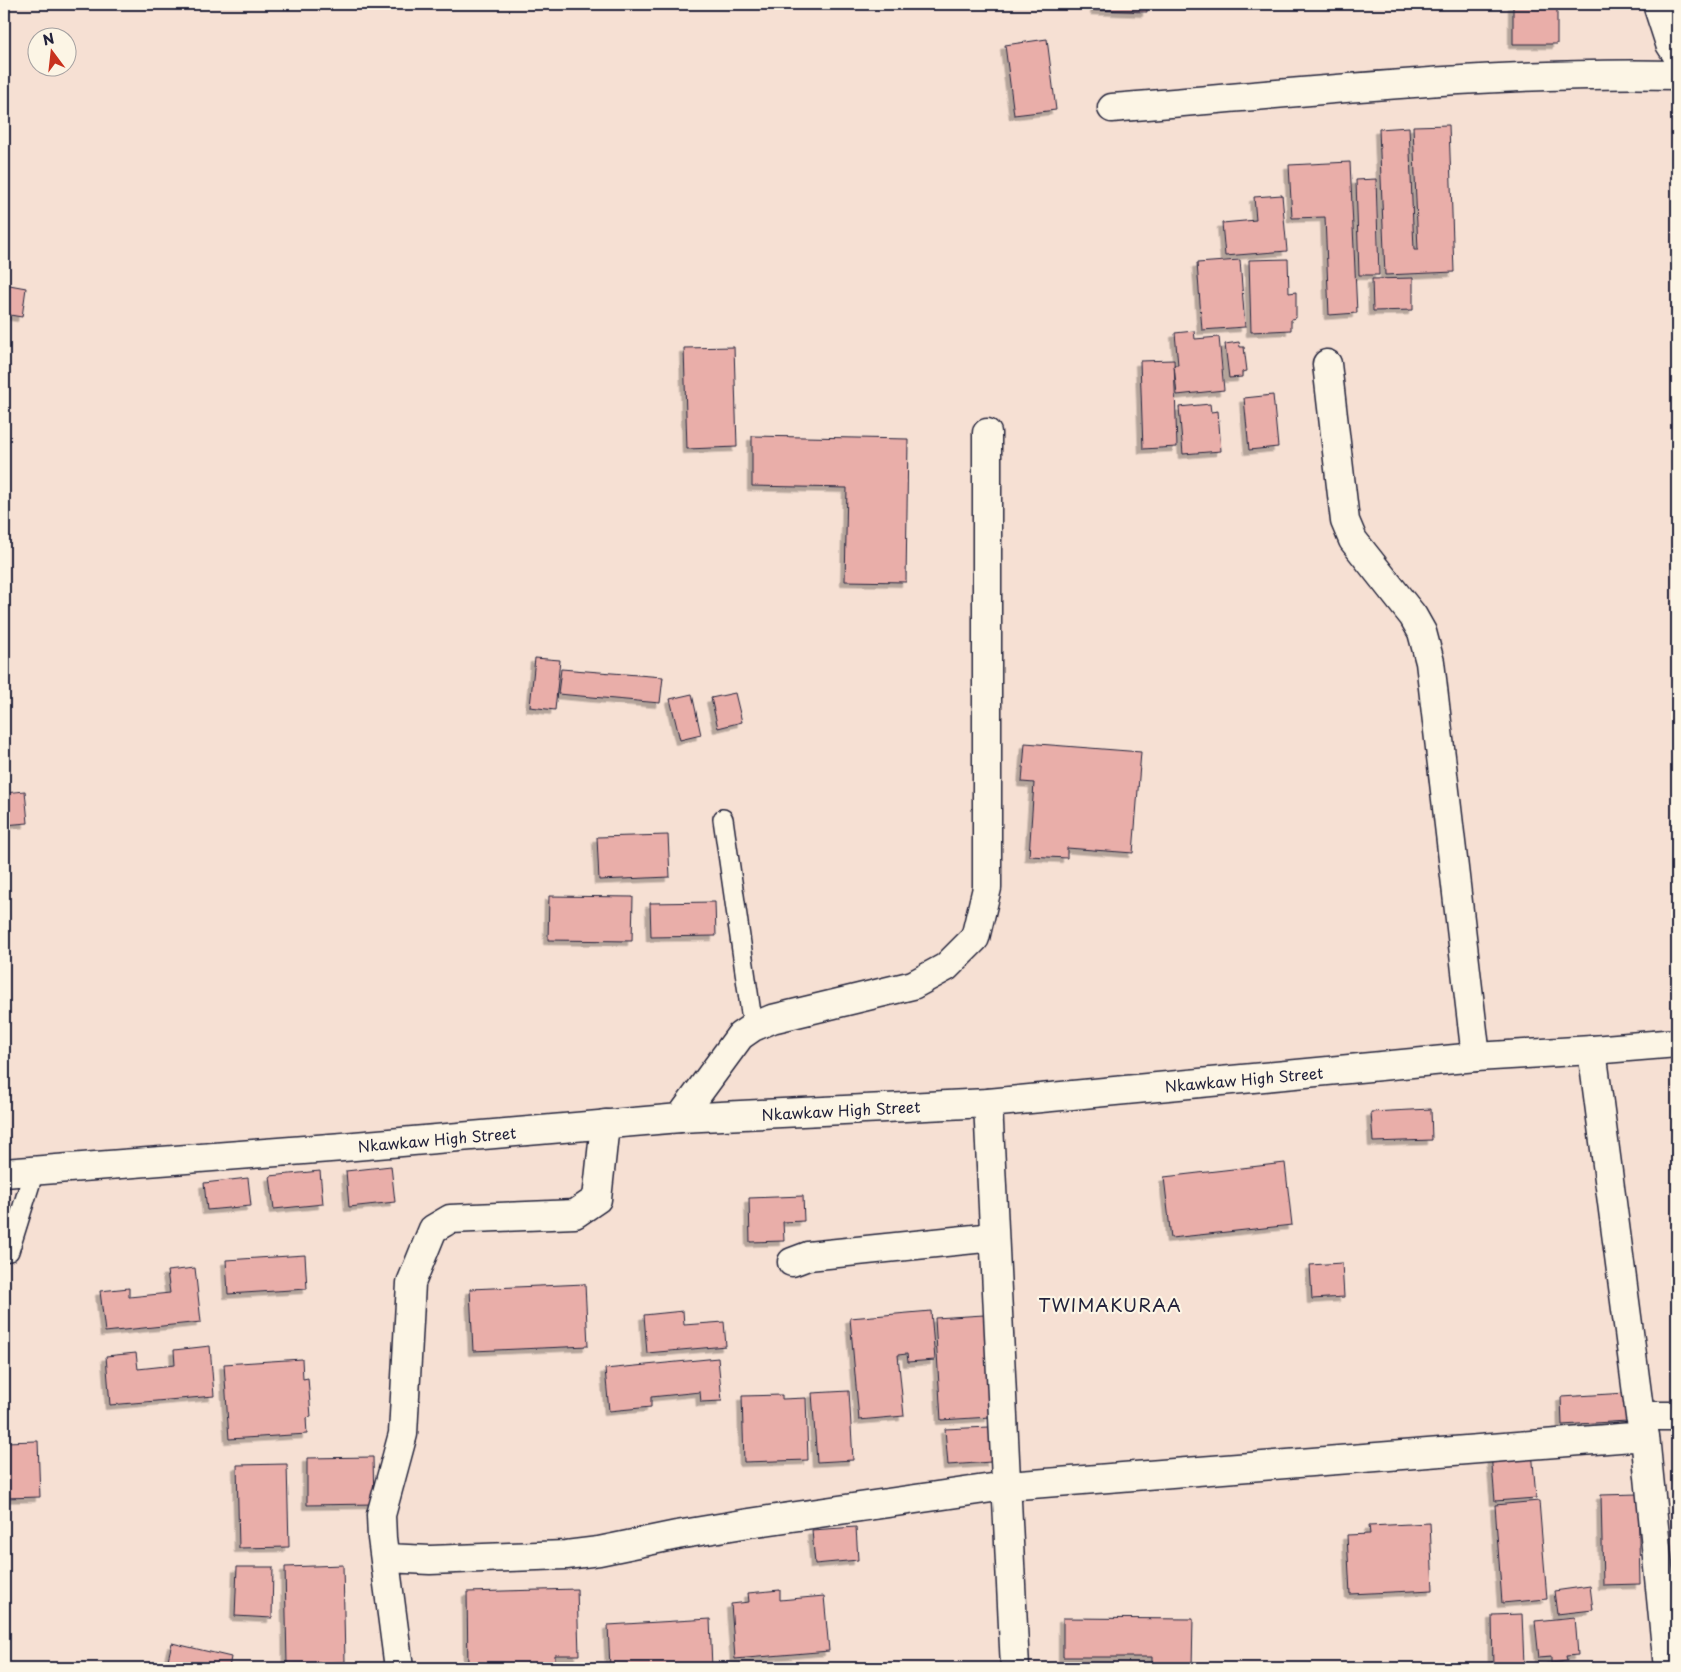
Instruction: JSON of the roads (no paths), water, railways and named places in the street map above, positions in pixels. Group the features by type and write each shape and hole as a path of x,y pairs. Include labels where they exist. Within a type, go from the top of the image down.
{"street":[{"path":"1656,4 1670,44 1677,55"},
{"path":"1112,108 1462,80 1607,74 1677,76"},
{"path":"1327,364 1345,521 1352,540 1413,616 1422,632 1430,662 1476,1057"},
{"path":"680,1118 740,1036 753,1027 772,1019 913,985 946,967 975,938 987,888 987,434"},
{"name":"Nkawkaw High Street","path":"4,1173 343,1147 680,1118 988,1103 1476,1057 1677,1043"},
{"path":"1592,1050 1643,1426 1668,1668"},
{"path":"988,1103 1015,1668"},
{"path":"399,1668 382,1538 381,1515 403,1434 411,1283 433,1229 450,1219 575,1214 597,1199 605,1124"},
{"path":"792,1262 808,1256 994,1237"},
{"path":"386,1558 430,1560 566,1555 598,1551 749,1523 1006,1486 1643,1426 1677,1416"}],"lane":[{"path":"722,819 753,1027"},
{"path":"4,1252 9,1250 34,1170"}],"district":[{"name":"TWIMAKURAA","path":"1110,1304"}]}
